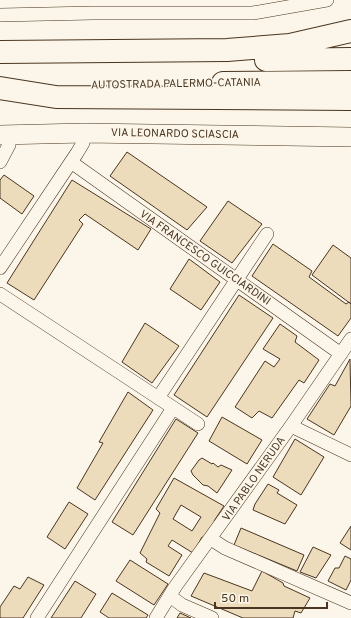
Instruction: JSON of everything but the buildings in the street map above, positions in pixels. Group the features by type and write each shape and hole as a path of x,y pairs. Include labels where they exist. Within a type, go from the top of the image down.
{"highway":[{"path":"0,52 227,50 290,45 351,31"},
{"name":"AUTOSTRADA PALERMO-CATANIA","path":"0,60 351,59"},
{"name":"AUTOSTRADA PALERMO-CATANIA","path":"0,87 351,82"},
{"path":"0,87 56,97 351,100"}],"street":[{"path":"0,15 93,13 253,13 327,0"},
{"path":"0,268 83,143 84,133"},
{"name":"VIA LEONARDO SCIASCIA","path":"5,135 84,133 351,136"},
{"path":"0,162 9,146 5,135"},
{"name":"VIA FRANCESCO GUICCIARDINI","path":"71,162 340,354"},
{"path":"158,398 267,234"},
{"path":"0,294 198,424"},
{"name":"VIA PABLO NERUDA","path":"156,618 351,339"},
{"path":"37,618 172,408"},
{"path":"291,426 351,455"},
{"path":"211,539 225,548 351,603"},
{"path":"170,596 182,605 212,618"}]}
